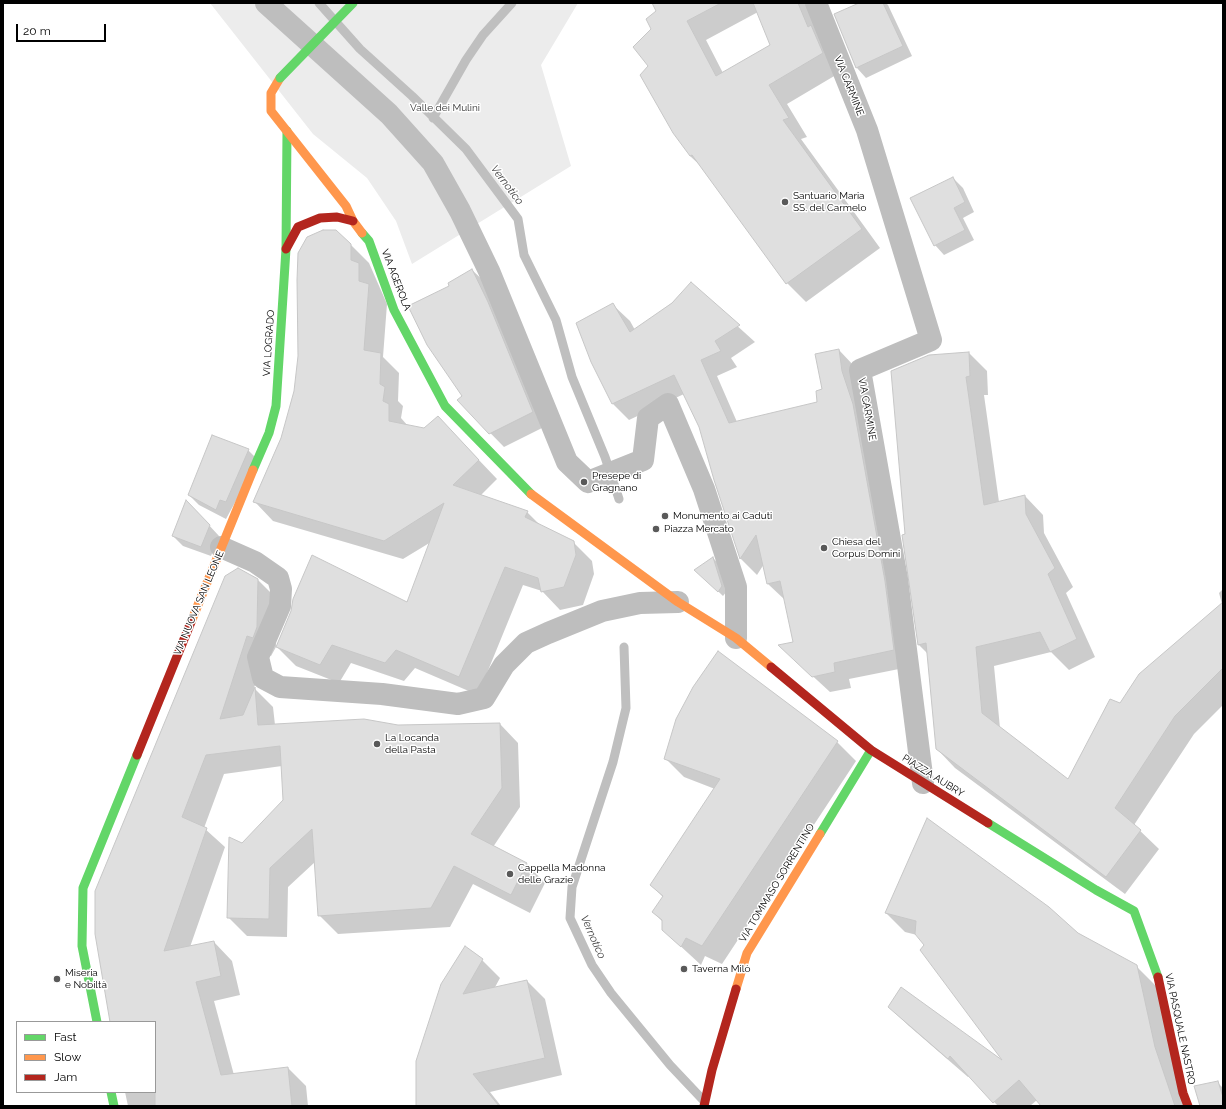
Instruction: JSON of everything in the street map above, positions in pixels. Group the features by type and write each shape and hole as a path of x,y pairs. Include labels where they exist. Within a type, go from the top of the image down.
{"street":[{"path":"266,3 389,114 433,163 460,211 489,271 567,462 588,482 644,460 648,418 668,404 704,488 736,587 736,638"},
{"name":"VIA AGEROLA","path":"353,3 280,78 271,93 271,111 346,206 353,221 370,241 394,310 445,406 525,490 678,602"},
{"name":"VIA CARMINE","path":"816,3 867,130 931,340 860,370 897,579 923,782"},
{"name":"VIA LOGRADO","path":"221,547 269,434 276,406 286,248 287,131"},
{"path":"286,248 298,227 320,218 337,217 353,221"},
{"name":"VIA NUOVA SAN LEONE","path":"97,1021 82,946 83,888 221,547 255,562 278,578 281,589 280,606 258,657 263,678 280,687 382,694 458,704 484,698 504,665 526,643 602,611 640,603 678,602"},
{"path":"678,602 736,638"},
{"name":"PIAZZA AUBRY","path":"736,638 871,750 1096,890 1134,911"},
{"name":"VIA TOMMASO SORRENTINO","path":"704,1106 712,1070 747,953 871,750"},
{"name":"VIA PASQUALE NASTRO","path":"1134,911 1160,982 1183,1093 1188,1106"},
{"path":"111,1093 114,1106"}],"green space":[{"name":"Valle dei Mulini","path":"210,3 578,3 541,65 571,166 412,264 396,221 367,178 313,134"}],"building":[{"path":"652,3 721,3 687,21 716,76 770,45 753,3 798,3 808,27 811,25 823,53 769,85 789,118 783,120 862,229 786,284 692,155 690,156 673,133 640,75 648,66 633,47 651,29 646,19 656,11"},
{"path":"859,3 883,3 903,46 856,68 834,14"},
{"path":"953,177 965,202 954,208 965,230 934,246 910,198"},
{"path":"323,230 336,230 351,244 351,260 359,263 359,281 369,284 364,350 381,353 380,384 385,387 383,401 389,404 389,421 424,428 438,416 479,460 453,485 528,511 525,517 574,541 576,555 564,587 541,592 538,578 505,567 459,677 396,650 385,663 332,645 320,665 276,647 291,611 293,599 312,555 407,602 444,503 384,541 253,502 281,438 294,391 298,356 298,253 307,237"},
{"path":"472,269 488,302 533,412 489,434 457,400 462,396 427,345 408,306 449,286 448,283"},
{"path":"691,282 740,325 715,341 721,351 701,360 729,423 817,402 816,391 822,389 815,354 839,349 842,371 853,404 885,581 894,650 834,663 835,672 812,677 778,645 793,642 780,581 767,584 756,535 740,559 714,480 699,427 674,375 612,404 591,362 576,323 613,303 630,332 672,303"},
{"path":"969,352 970,376 966,377 984,505 1025,495 1026,514 1055,568 1048,574 1077,639 1050,652 1040,632 976,647 982,713 1068,779 1110,699 1120,703 1139,674 1223,602 1223,668 1175,716 1115,808 1141,830 1106,877 936,749 926,643 918,645 902,535 905,534 891,371 929,355"},
{"path":"212,435 249,449 226,502 220,500 216,510 188,495"},
{"path":"186,500 210,525 201,547 172,536"},
{"path":"713,557 722,586 718,592 694,570"},
{"path":"238,568 258,579 257,627 253,638 247,636 220,719 243,715 255,687 258,725 364,719 398,725 500,723 502,788 471,834 527,863 511,895 454,866 431,908 318,916 312,829 270,868 269,919 227,918 229,837 242,843 283,800 280,746 206,755 182,817 207,828 164,951 214,941 221,976 196,982 221,1075 288,1067 292,1106 155,1106 156,1021 110,1021 95,934 95,891 225,576"},
{"path":"718,651 838,741 702,946 686,938 681,947 662,930 662,920 652,912 663,896 650,885 720,779 664,759 676,719 693,687"},
{"path":"927,818 1049,907 1078,933 1137,965 1155,1047 1175,1106 1041,1106 1019,1080 993,1103 950,1056 948,1059 888,1007 901,987 1002,1060 920,950 924,945 915,934 916,921 885,913"},
{"path":"465,946 483,959 463,994 527,980 545,1058 473,1074 499,1106 416,1106 416,1061 441,984"},
{"path":"1218,1081 1223,1097 1223,1106 1200,1106 1194,1086"}],"waterway":[{"name":"Vernotico","path":"319,3 360,49 412,96 466,149 518,219 524,255 556,320 572,377 605,457 619,499"},
{"path":"433,118 466,60 483,35 512,3"},
{"name":"Vernotico","path":"624,647 626,708 613,762 572,887 570,918 592,965 611,993 670,1065 704,1101"}],"traffic: fast":[{"path":"280,78 353,3"},
{"path":"253,470 269,433 276,406 286,249 287,131"},
{"path":"362,233 369,241 394,310 445,406 531,494"},
{"path":"820,834 871,750"},
{"path":"97,1021 82,946 83,888 137,755"},
{"path":"988,823 1096,890 1134,911 1158,977"},
{"path":"111,1093 114,1106"}],"traffic: slow":[{"path":"280,78 271,93 271,111 346,206 353,221 362,233"},
{"path":"191,622 253,470"},
{"path":"531,494 678,602 736,638 771,667"},
{"path":"736,989 747,953 820,834"}],"traffic: jam":[{"path":"286,249 298,227 320,218 337,217 353,221"},
{"path":"137,755 191,622"},
{"path":"771,667 871,750 988,823"},
{"path":"1158,977 1183,1093 1188,1106"},
{"path":"704,1106 712,1070 736,989"}],"place":[{"name":"Santuario Maria SS. del Carmelo","path":"785,202"},
{"name":"Presepe di Gragnano","path":"584,482"},
{"name":"Monumento ai Caduti","path":"665,516"},
{"name":"Piazza Mercato","path":"656,529"},
{"name":"Chiesa del Corpus Domini","path":"824,548"},
{"name":"La Locanda della Pasta","path":"377,744"},
{"name":"Cappella Madonna delle Grazie","path":"510,874"},
{"name":"Taverna Milò","path":"684,969"},
{"name":"Miseria e Nobiltà","path":"57,979"}]}
